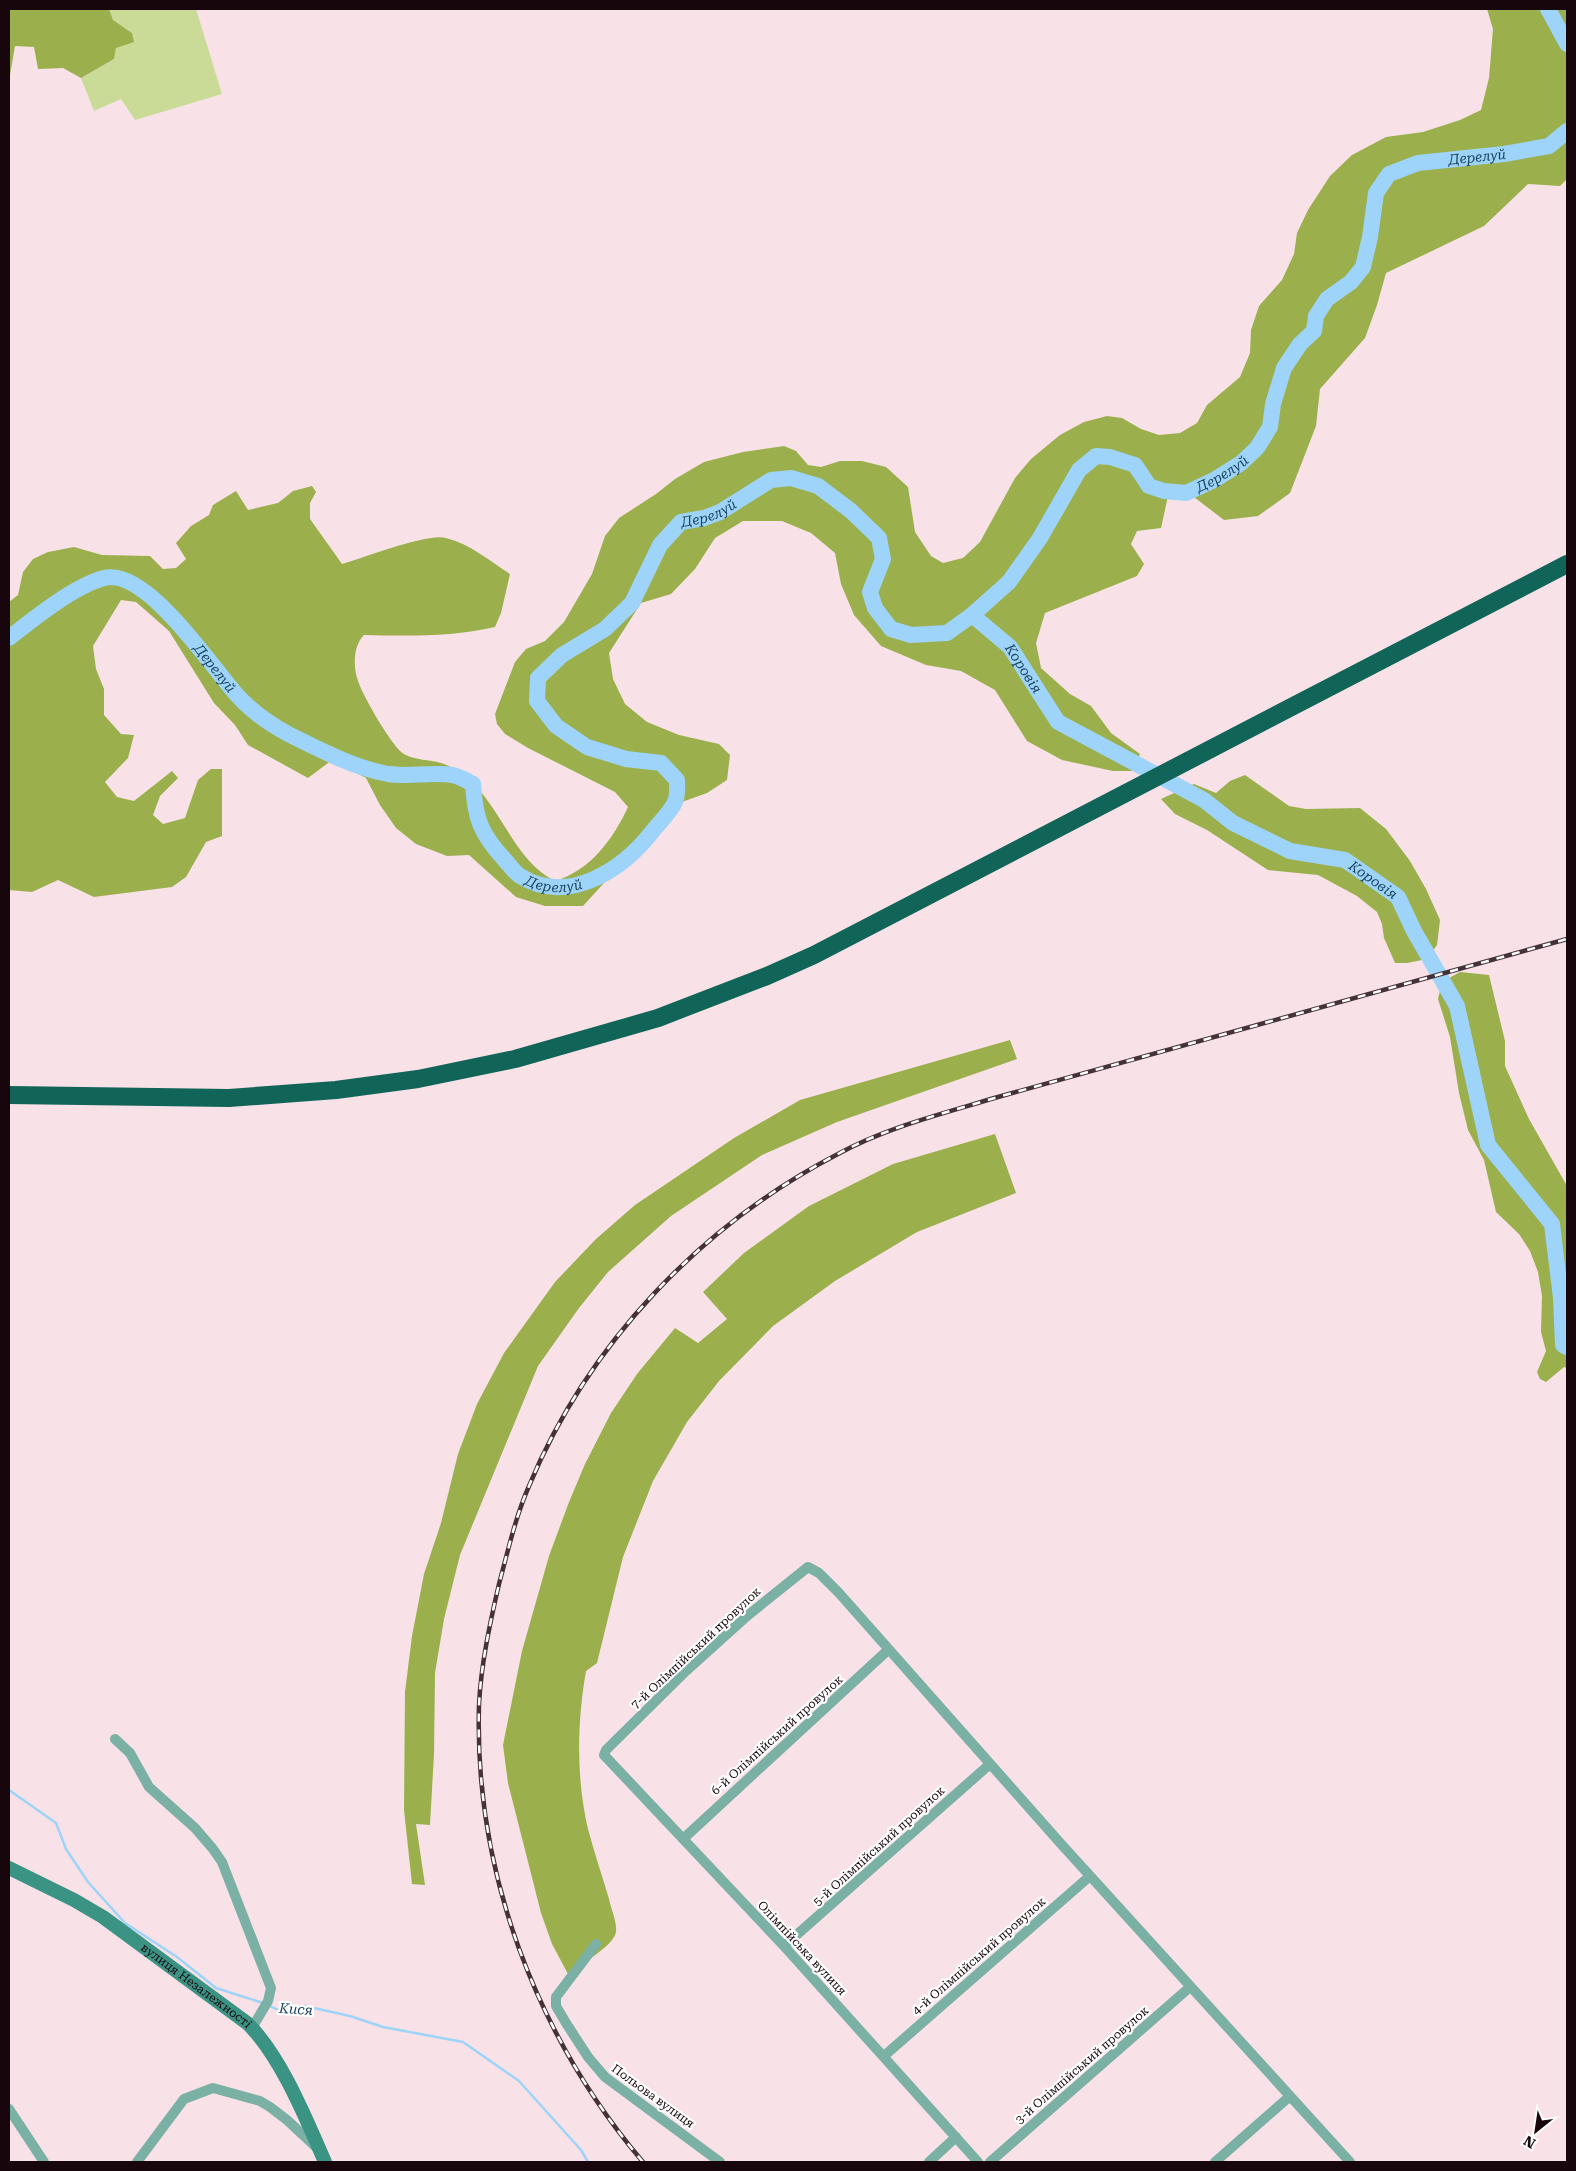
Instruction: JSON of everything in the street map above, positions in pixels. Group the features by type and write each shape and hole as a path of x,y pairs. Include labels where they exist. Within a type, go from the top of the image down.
{"highway":[{"path":"9,1095 229,1098 336,1090 454,1072 566,1045 658,1018 722,994 806,958 1567,564"}],"street":[{"name":"7-й Олімпійський провулок","path":"604,1755 606,1750 700,1659 806,1568 811,1567 839,1593 888,1650"},
{"path":"888,1650 1190,1987 1350,2162"},
{"name":"6-й Олімпійський провулок","path":"683,1839 888,1650"},
{"path":"115,1739 130,1753 149,1787 195,1828 218,1855 269,1978 271,1988 267,2004 252,2028"},
{"name":"Олімпійська вулиця","path":"604,1755 784,1946 978,2162"},
{"name":"5-й Олімпійський провулок","path":"784,1946 990,1764"},
{"name":"вулиця Незалежності","path":"9,1868 74,1900 103,1917 230,2008 252,2028 264,2043 283,2076 323,2157"},
{"name":"4-й Олімпійський провулок","path":"884,2056 1090,1876"},
{"name":"Польова вулиця","path":"596,1944 556,1997 556,2006 578,2043 605,2077 720,2162"},
{"name":"3-й Олімпійський провулок","path":"990,2162 1190,1987"},
{"path":"137,2162 184,2099 213,2088 260,2101 287,2120 323,2157"},
{"path":"1215,2162 1289,2096"},
{"path":"9,2109 44,2162"},
{"path":"930,2162 956,2137"}],"green space":[{"path":"9,9 109,9 113,20 132,33 134,42 116,48 114,59 81,78 63,68 38,69 34,47 15,46 9,81"},
{"path":"109,9 196,9 222,94 135,120 121,99 94,111 81,78 114,59 116,48 132,33 113,20"},
{"path":"1487,9 1567,9 1567,179 1560,186 1528,184 1484,226 1386,273 1365,338 1320,389 1316,426 1290,493 1258,516 1224,520 1190,494 1168,496 1161,528 1137,531 1131,544 1144,564 1137,576 1045,613 1036,643 1041,668 1070,694 1091,706 1111,733 1140,754 1132,771 1113,771 1062,760 1027,741 995,690 961,671 926,665 881,646 854,615 841,584 835,553 811,533 782,521 743,521 715,538 695,569 671,594 641,603 609,653 613,679 625,704 647,722 679,735 719,744 730,755 727,780 707,793 682,802 646,845 614,872 583,906 545,906 516,897 469,855 447,856 416,844 396,828 380,805 366,778 332,760 308,778 248,745 235,725 214,703 169,631 136,602 121,600 93,646 96,669 104,689 104,715 121,734 134,735 128,758 105,782 117,797 134,801 172,771 178,778 160,796 153,815 163,824 185,818 198,780 211,769 222,769 222,836 206,842 186,877 172,887 94,897 58,880 32,892 9,890 9,602 18,595 23,572 33,559 48,552 74,547 102,555 150,556 163,569 176,568 186,559 176,543 191,526 209,515 213,505 236,491 248,510 278,503 293,491 312,486 316,492 310,503 310,519 342,564 411,542 437,537 463,544 480,553 510,574 501,613 495,627 463,633 413,636 364,635 356,651 356,675 385,732 404,754 413,758 444,764 455,769 479,790 529,861 555,881 568,876 590,861 608,842 628,807 615,792 528,748 505,734 497,724 495,714 515,662 526,649 545,641 564,622 592,574 605,536 619,518 675,479 704,462 743,452 784,446 796,451 808,465 821,467 840,461 862,461 886,467 908,487 915,532 931,556 943,563 963,558 980,542 1015,478 1031,459 1060,435 1084,422 1107,416 1122,418 1141,429 1159,435 1180,433 1197,423 1207,405 1240,377 1250,353 1251,330 1259,306 1282,280 1294,254 1297,233 1308,210 1330,176 1352,155 1386,137 1423,132 1460,120 1481,110 1489,78 1493,29"},
{"path":"1245,775 1289,806 1306,809 1360,808 1386,829 1410,861 1426,889 1440,920 1437,945 1427,959 1395,963 1384,938 1382,924 1377,912 1357,896 1318,875 1268,870 1207,830 1175,814 1161,799 1194,784 1216,793 1230,781"},
{"path":"1460,972 1489,975 1505,1041 1505,1066 1529,1119 1567,1186 1567,1368 1564,1367 1546,1382 1540,1379 1537,1372 1546,1351 1541,1332 1542,1296 1538,1272 1530,1251 1519,1234 1496,1212 1484,1160 1468,1130 1459,1093 1450,1037 1438,999 1442,982"},
{"path":"1010,1040 1017,1059 837,1122 762,1155 671,1216 608,1272 579,1308 538,1366 460,1555 444,1619 435,1673 434,1754 430,1825 416,1824 425,1885 412,1884 404,1810 405,1692 412,1636 424,1574 441,1523 458,1454 477,1404 504,1353 555,1282 596,1239 635,1205 734,1138 800,1100"},
{"path":"995,1134 1016,1193 917,1232 835,1281 773,1326 719,1381 687,1422 653,1481 623,1557 597,1663 586,1671 581,1710 579,1750 584,1810 590,1838 615,1919 616,1932 603,1949 568,1974 552,1944 541,1913 508,1783 503,1745 522,1651 549,1556 585,1464 611,1413 637,1374 675,1328 698,1343 727,1319 703,1292 744,1253 809,1206 893,1164"}],"waterway":[{"name":"Дерелуй","path":"1548,9 1567,44"},
{"name":"Дерелуй","path":"9,638 54,604 80,588 104,578 121,579 139,588 158,602 242,700 254,712 275,726 301,741 338,758 376,771 396,775 444,774 463,779 473,784 475,807 485,834 496,850 520,876 538,884 557,887 593,880 610,871 640,846 664,818 676,800 677,780 661,763 626,759 587,747 556,726 537,701 538,678 562,655 605,629 632,603 660,545 681,522 704,518 720,512 771,480 791,478 818,486 851,511 879,538 883,559 870,592 875,608 891,629 911,635 947,633 972,615 1009,582 1040,538 1079,470 1096,456 1110,457 1135,465 1149,486 1164,491 1186,493 1214,480 1241,463 1257,448 1270,427 1273,404 1284,368 1300,344 1314,331 1316,316 1327,299 1351,282 1363,267 1370,237 1376,193 1389,174 1418,163 1504,154 1549,146 1567,131"},
{"name":"Коровія","path":"972,615 1010,647 1058,722 1204,800 1233,823 1290,851 1345,860 1398,897 1414,931 1457,1006 1488,1145 1552,1224 1561,1298 1563,1345 1567,1347"},
{"name":"Кися","path":"9,1790 56,1823 66,1849 88,1882 125,1923 177,1957 216,1988 263,2003"},
{"name":"Кися","path":"268,2005 278,2010 305,2006 350,2016 383,2027 463,2042 519,2081 581,2150 588,2162"}],"railway":[{"path":"643,2162 605,2113 572,2061 543,2006 519,1948 500,1889 487,1829 480,1767 479,1705 484,1659 499,1584 516,1522 529,1486 554,1434 583,1384 617,1337 654,1293 696,1253 740,1216 788,1183 838,1154 876,1136 916,1121 998,1097 1567,939"}]}
